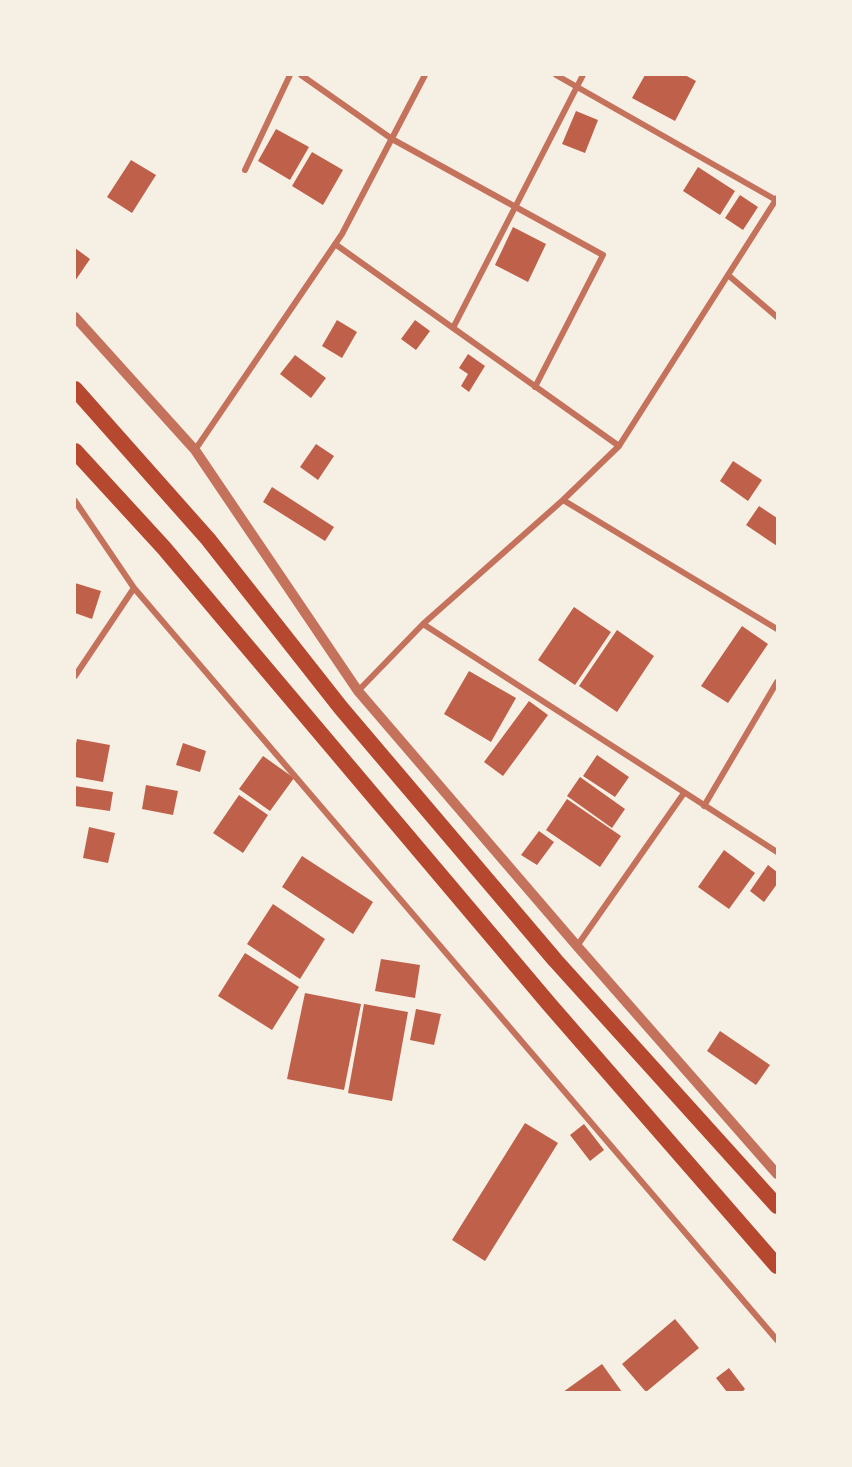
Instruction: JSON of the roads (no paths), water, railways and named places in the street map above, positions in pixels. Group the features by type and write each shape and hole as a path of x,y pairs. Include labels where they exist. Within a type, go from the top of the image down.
{"highway":[{"path":"75,389 208,539 340,708 555,960 777,1206"},
{"path":"75,451 164,548 549,1004 777,1266"}],"street":[{"path":"245,170 290,75"},
{"path":"301,75 392,139 603,255 536,387"},
{"path":"195,450 342,234 425,75"},
{"path":"358,691 423,624 619,446 776,199 556,75"},
{"path":"453,328 583,75"},
{"path":"335,244 619,446"},
{"path":"728,275 777,317"},
{"path":"75,317 195,450 358,691 777,1174"},
{"path":"562,500 777,629"},
{"path":"75,501 134,588 777,1340"},
{"path":"75,676 134,588"},
{"path":"423,624 777,852"},
{"path":"704,807 777,682"},
{"path":"577,946 684,793"}]}
